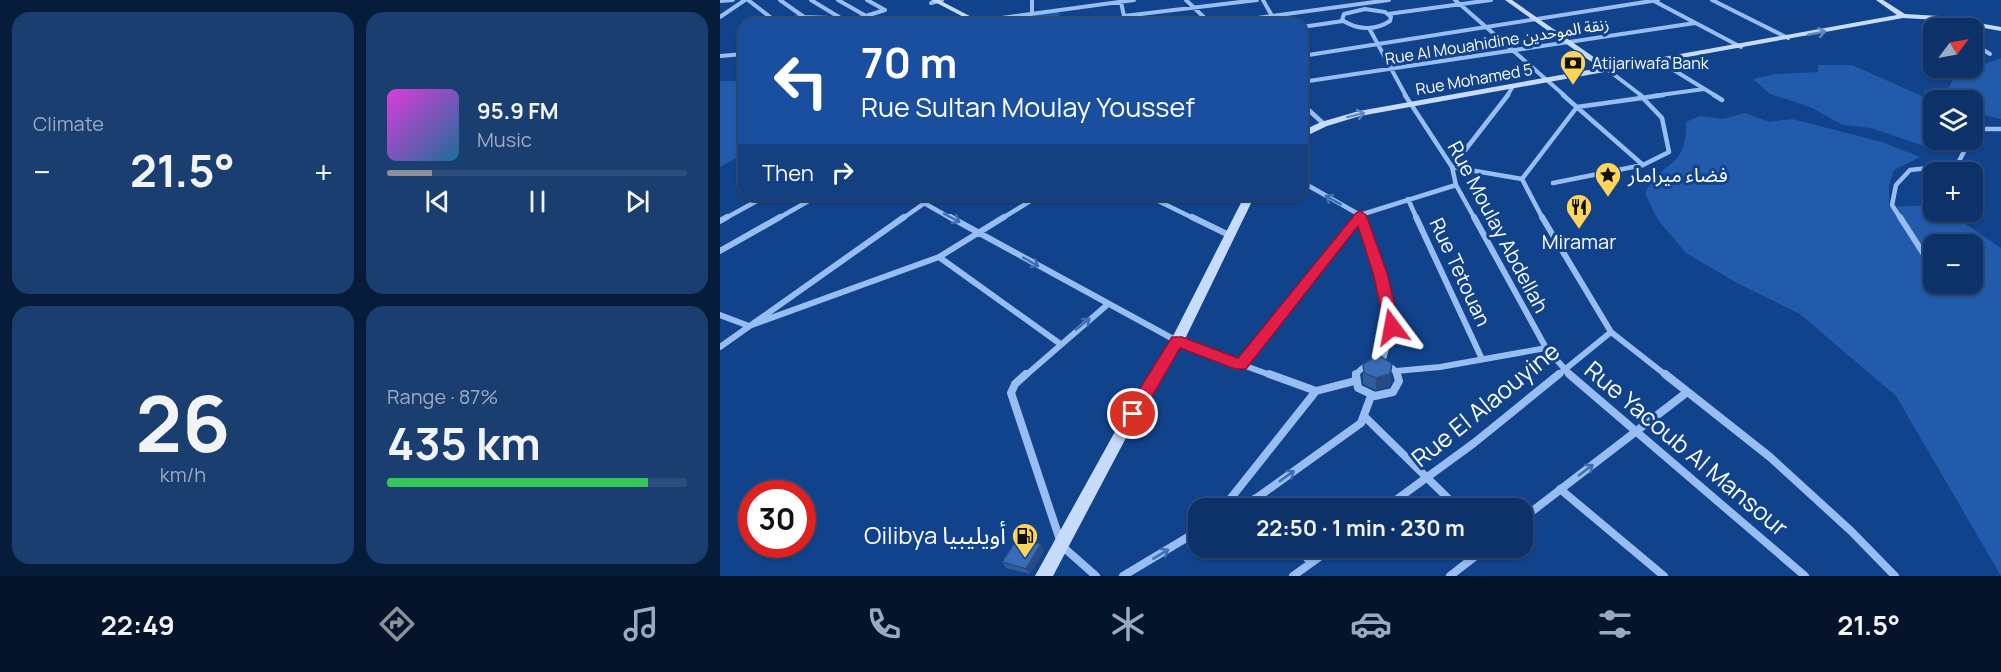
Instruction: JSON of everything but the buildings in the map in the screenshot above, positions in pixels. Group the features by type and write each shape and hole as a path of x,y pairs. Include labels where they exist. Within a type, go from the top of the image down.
{"street":[{"path":"720,1 733,0"},
{"path":"720,17 746,0 771,18"},
{"path":"780,0 804,17"},
{"path":"812,0 840,17"},
{"path":"837,0 866,16"},
{"path":"859,18 885,10 867,0"},
{"path":"1032,0 1032,12"},
{"path":"995,18 1134,0"},
{"path":"1186,0 1205,18"},
{"path":"1120,2 1124,16 1257,0"},
{"path":"1263,0 1272,16"},
{"path":"1351,0 1357,10"},
{"path":"1257,18 1389,0"},
{"path":"1455,0 1644,165"},
{"path":"1343,21 1344,14 1357,10 1377,10 1389,14 1491,0"},
{"path":"1508,0 1608,70 1643,97 1662,118 1669,152 1644,165 1553,183"},
{"path":"1308,55 1655,0 1741,47"},
{"path":"1712,0 1788,38"},
{"path":"1879,0 1903,16"},
{"path":"934,1 963,18"},
{"path":"1308,26 1343,21 1351,26 1369,28 1386,24 1390,21 1389,14"},
{"name":"Rue Mohamed 5","path":"1308,132 1323,124 1359,114 1903,16 1939,18"},
{"path":"794,18 848,18"},
{"name":"Rue Al Mouahidine زنقة الموحدين","path":"1308,81 1695,23"},
{"name":"Rue Mohamed 5","path":"1983,26 2001,29"},
{"name":"Rue Moulay Abdellah","path":"1369,28 1410,105 1452,166 1456,185 1546,348"},
{"path":"1983,50 1990,54"},
{"path":"720,56 738,54"},
{"path":"1659,61 1722,100"},
{"path":"1512,88 1503,103 1452,166 1522,179 1611,332 1770,457 1851,531 1894,576"},
{"path":"1522,179 1577,107 1704,89"},
{"path":"1308,110 1323,124"},
{"path":"1983,129 2001,129"},
{"path":"1923,253 1892,205 1896,185 1910,170 1957,165 1965,150"},
{"path":"1308,185 1360,215 1380,273 1392,327 1382,363"},
{"path":"1241,365 1360,215 1456,185"},
{"name":"Rue Tetouan","path":"1408,199 1482,360"},
{"path":"720,221 757,201"},
{"path":"720,251 808,201"},
{"path":"720,346 927,201"},
{"path":"720,315 749,326 939,257 1030,201"},
{"path":"1158,201 1231,236"},
{"path":"1044,576 1122,432 1177,341 1247,201"},
{"path":"924,203 980,232 1107,305 1177,341 1316,391 1355,381"},
{"path":"939,257 1059,344"},
{"path":"1096,576 1062,546 1011,393 1015,384 1107,305"},
{"name":"Rue El Alaouyine","path":"1399,498 1611,332"},
{"path":"1396,371 1399,381 1393,392 1379,396 1371,396 1358,388 1355,381 1355,376 1361,367 1382,363 1396,371 1482,360 1546,348"},
{"name":"Rue Yacoub Al Mansour","path":"1546,348 1563,369 1805,576"},
{"path":"1231,498 1316,391"},
{"path":"1533,510 1686,393"},
{"path":"1258,497 1361,423 1371,396"},
{"path":"1365,417 1448,498"},
{"path":"1560,489 1662,575"},
{"path":"1123,576 1188,537"},
{"path":"1307,558 1311,563"},
{"path":"1293,576 1318,558"},
{"path":"1450,576 1473,558"}],"shaded area":[{"path":"1058,10 1060,18 997,18 995,17"},
{"path":"2001,58 2001,119 1983,114 1983,90 1936,90 1948,89 1954,78 1983,78 1983,64"},
{"path":"1818,65 1852,65 1923,97 1923,146 1871,128 1843,125 1810,107 1770,94 1753,79 1776,74 1818,72"},
{"path":"720,81 738,81 738,157 720,167"},
{"path":"1745,113 1769,122 1792,119 1882,142 1920,157 1894,170 1889,185 1889,207 1923,205 1923,222 1963,222 1980,234 1923,234 1923,294 1983,294 1983,236 2001,248 2001,576 1896,396 1800,314 1737,283 1686,253 1658,220 1645,194 1659,174 1678,157 1685,138 1686,122 1700,116 1723,119"}],"place":[{"name":"Atijariwafa Bank","path":"1573,86"},
{"name":"فضاء ميرامار","path":"1608,198"},
{"name":"Miramar","path":"1579,230"},
{"name":"Oilibya أويليبيا","path":"1025,559"}],"route":[{"path":"1133,414 1177,341 1241,365 1360,215 1380,273 1392,327"}]}
